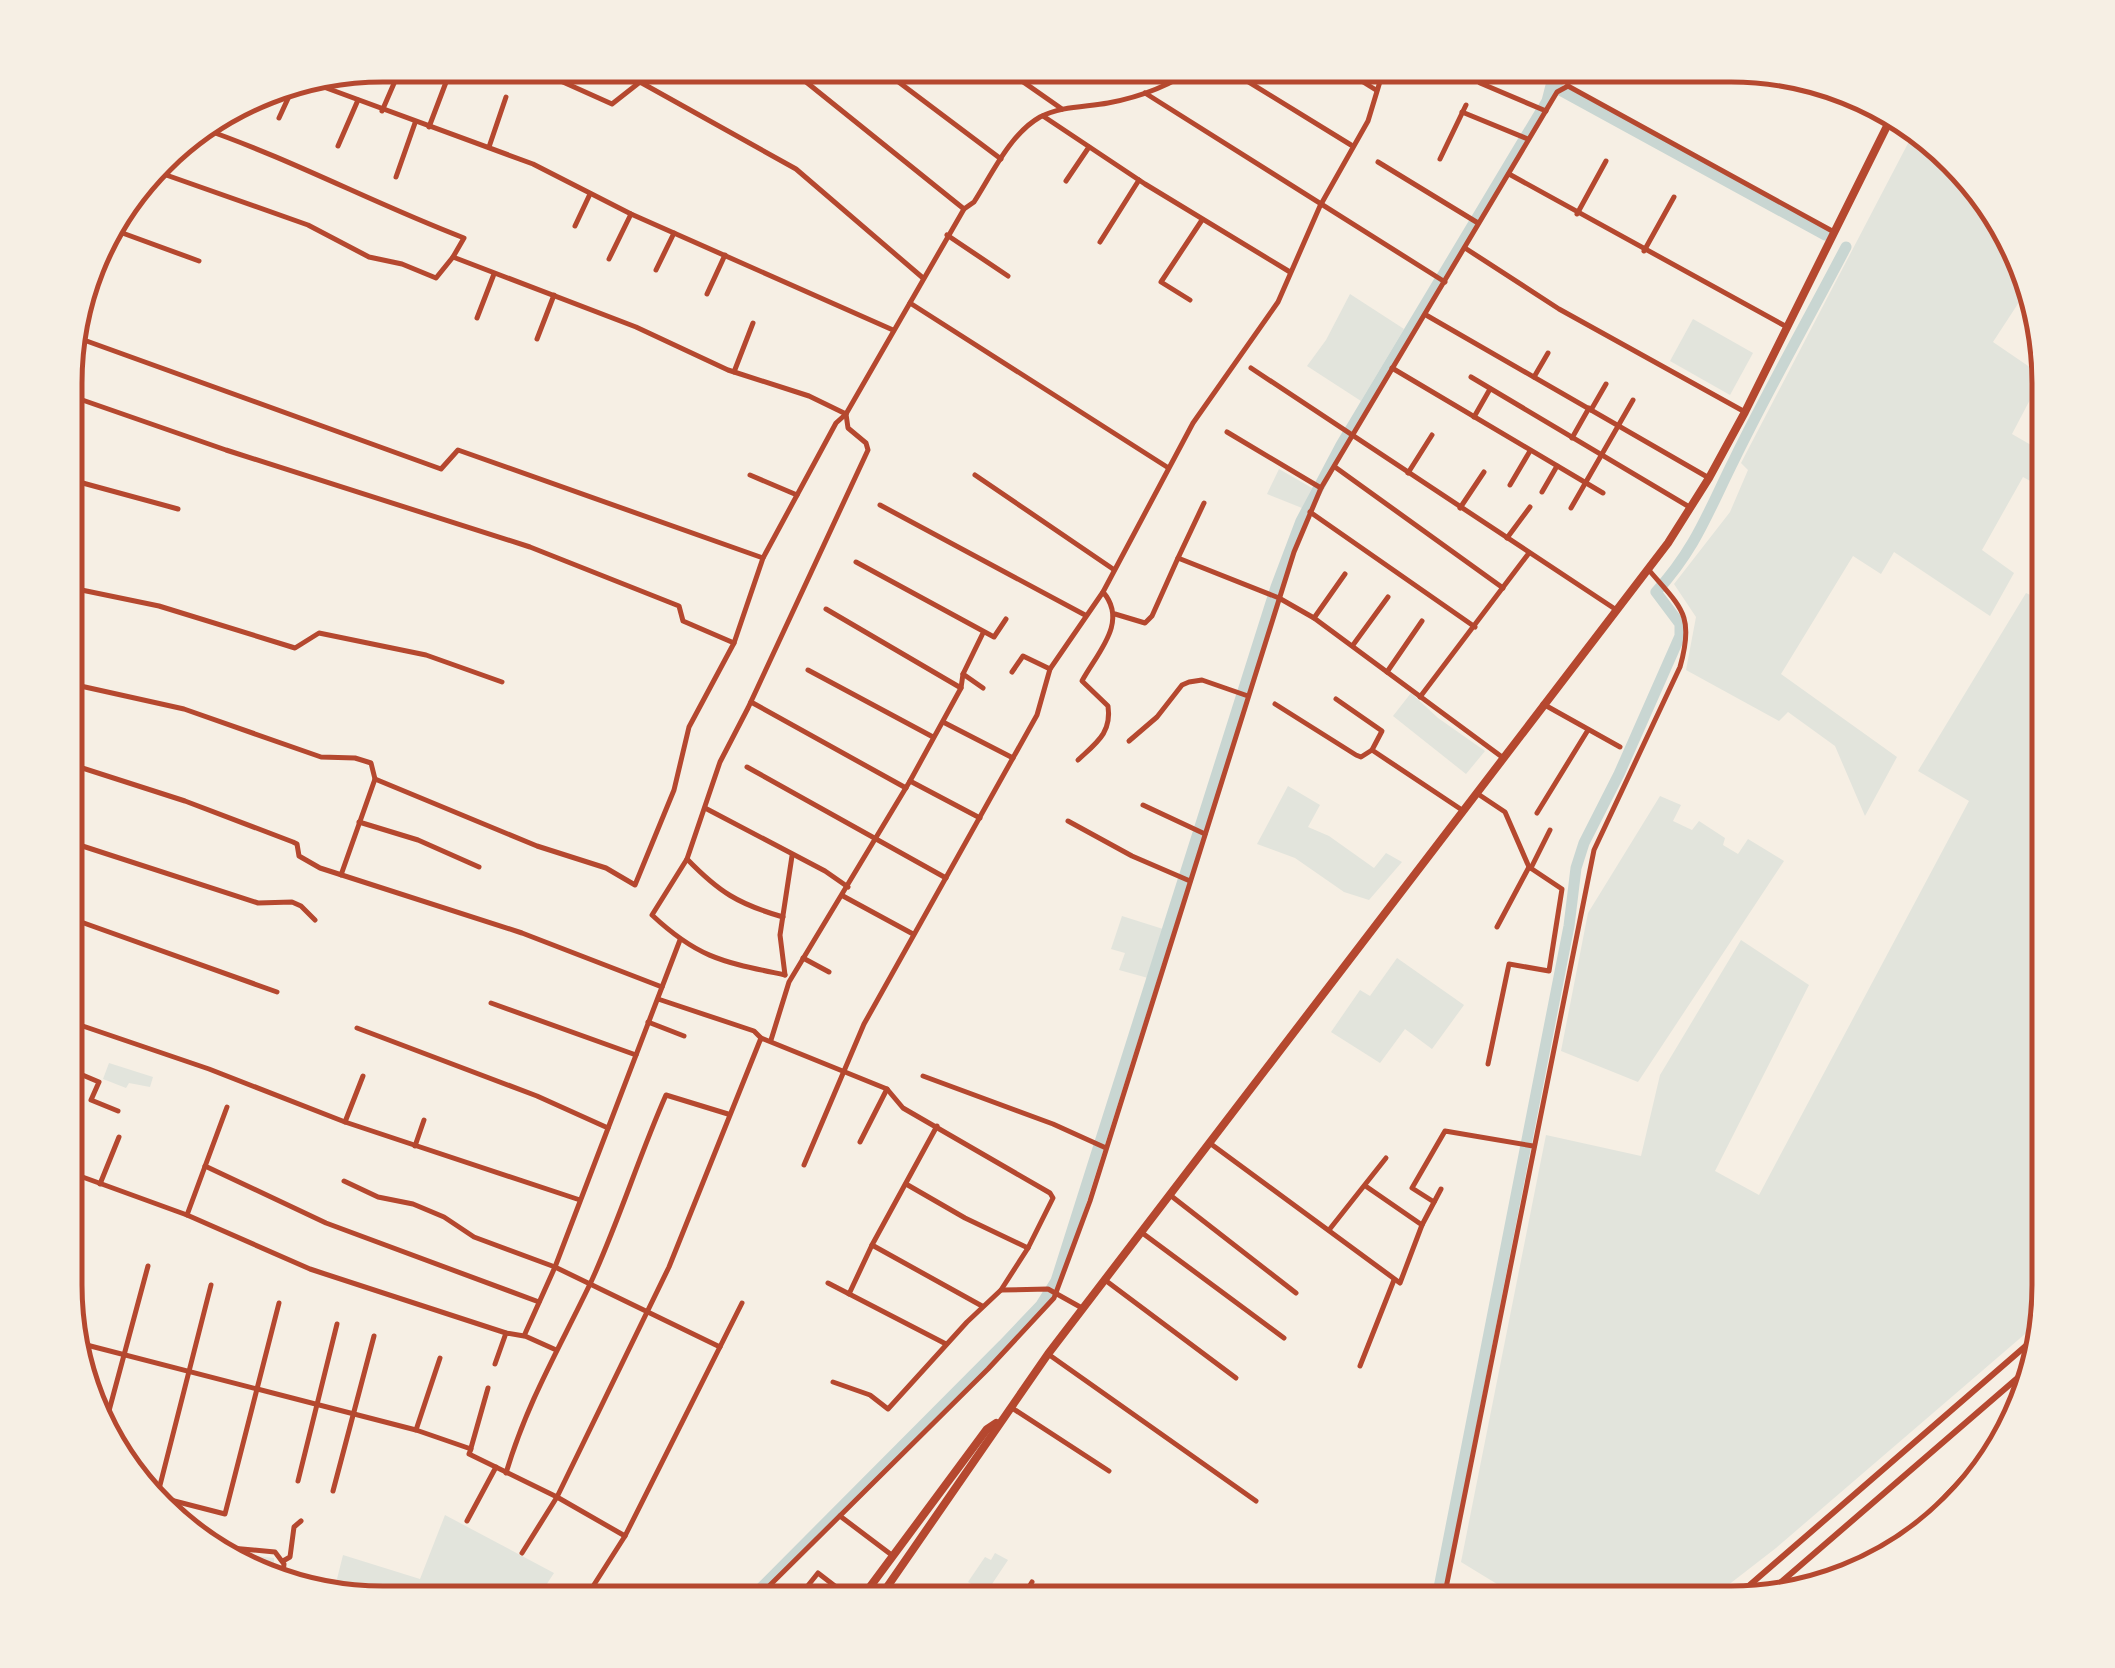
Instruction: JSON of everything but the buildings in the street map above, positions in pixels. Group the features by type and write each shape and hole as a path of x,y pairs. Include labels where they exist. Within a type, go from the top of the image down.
{"main road":[{"path":"888,1585 1082,1308 1691,508 1836,233 1887,126"},
{"path":"1750,1585 2026,1346"},
{"path":"1783,1581 2018,1377"},
{"path":"871,1585 987,1429 1000,1420"}],"street":[{"path":"382,111 395,82"},
{"path":"429,126 446,82"},
{"path":"563,82 612,104 640,82"},
{"path":"640,82 765,150 807,178 923,278"},
{"path":"807,82 964,208"},
{"path":"899,82 1001,159"},
{"path":"1025,82 1062,109"},
{"path":"374,779 537,846 606,868 635,885 674,790 689,727 734,643 763,558 836,423 846,414 964,208 974,202 1018,138 1043,116 1145,93 1165,83"},
{"path":"1248,83 1352,146"},
{"path":"1363,83 1377,91"},
{"path":"804,1165 864,1024 1037,716 1050,669 1103,592 1193,423 1278,302 1320,206 1368,121 1380,83"},
{"path":"1480,83 1546,111"},
{"path":"769,1585 988,1370 1054,1291 1275,596 1318,486 1426,315 1442,280 1466,248 1476,221 1509,174 1525,138 1563,83"},
{"path":"327,88 533,164 631,214 894,330"},
{"path":"1562,89 1836,233"},
{"path":"1145,93 1442,280"},
{"path":"279,118 290,97"},
{"path":"488,148 506,98"},
{"path":"338,146 358,100"},
{"path":"1440,159 1464,108 1525,138"},
{"path":"1043,116 1291,273"},
{"path":"396,177 415,123"},
{"path":"167,175 308,225 369,257 402,264 436,278 464,238 216,134"},
{"path":"1066,181 1089,147"},
{"path":"1577,214 1606,161"},
{"path":"1378,162 1476,221"},
{"path":"1509,174 1787,328"},
{"path":"1100,242 1139,180"},
{"path":"576,226 590,194"},
{"path":"1644,251 1674,197"},
{"path":"609,258 631,214"},
{"path":"1190,300 1161,282 1202,220"},
{"path":"123,233 199,261"},
{"path":"656,270 674,233"},
{"path":"947,235 1008,276"},
{"path":"1466,248 1559,308 1744,412"},
{"path":"706,294 724,255"},
{"path":"453,256 846,414"},
{"path":"478,318 494,274"},
{"path":"537,339 554,295"},
{"path":"910,302 1168,467"},
{"path":"1426,315 1709,478"},
{"path":"734,372 753,323"},
{"path":"86,341 424,463 444,469 458,450 763,558"},
{"path":"1534,377 1548,353"},
{"path":"1251,368 1617,610"},
{"path":"1392,368 1603,493"},
{"path":"1471,377 1691,508"},
{"path":"1572,438 1606,384"},
{"path":"1474,417 1490,389"},
{"path":"1571,508 1633,400"},
{"path":"83,401 530,548 679,606 683,621 734,643"},
{"path":"787,979 710,956 680,940 652,915 687,859 720,762 868,450 866,443 848,428 846,414"},
{"path":"1227,432 1318,486"},
{"path":"1408,473 1432,436"},
{"path":"1510,484 1530,451"},
{"path":"1334,466 1502,588"},
{"path":"1542,492 1557,466"},
{"path":"1460,508 1484,472"},
{"path":"750,475 798,495"},
{"path":"975,475 1113,570"},
{"path":"83,483 178,510"},
{"path":"1115,614 1145,623 1152,616 1204,503"},
{"path":"880,505 1085,615"},
{"path":"1508,538 1530,507"},
{"path":"1310,512 1474,628"},
{"path":"1420,697 1530,553"},
{"path":"1178,558 1275,596 1314,618 1502,757"},
{"path":"856,562 994,637 1006,619"},
{"path":"1446,1586 1528,1145 1594,850 1680,668 1686,646 1688,626 1679,606 1648,569"},
{"path":"1314,618 1345,574"},
{"path":"83,589 159,606 295,648 319,633 426,655 502,682"},
{"path":"1078,760 1107,733 1108,706 1082,681 1103,647 1115,614 1113,604 1103,592"},
{"path":"1354,645 1388,597"},
{"path":"826,609 961,688"},
{"path":"1386,672 1422,621"},
{"path":"771,1042 787,979 843,896 910,781 961,688 963,674 983,632"},
{"path":"1012,672 1023,656 1050,669"},
{"path":"808,670 934,738"},
{"path":"963,674 983,688"},
{"path":"1129,741 1157,716 1182,685 1202,680 1245,695"},
{"path":"83,687 184,709 320,757 365,760 374,768 374,779 340,875"},
{"path":"1276,704 1362,757 1372,750 1382,731 1336,699"},
{"path":"751,702 906,788"},
{"path":"1543,704 1620,747"},
{"path":"943,722 1014,758"},
{"path":"1537,813 1588,730"},
{"path":"1372,750 1462,810"},
{"path":"83,768 293,842 300,856 340,875 522,932 662,987"},
{"path":"748,768 946,878"},
{"path":"910,781 980,818"},
{"path":"1476,792 1506,812 1530,867 1562,889 1550,971 1510,964 1488,1064"},
{"path":"1143,805 1201,833"},
{"path":"704,808 848,887"},
{"path":"1068,821 1132,856 1186,879"},
{"path":"359,822 418,840 479,867"},
{"path":"1498,926 1550,830"},
{"path":"83,846 258,904 292,902 314,920"},
{"path":"787,979 780,943 792,856"},
{"path":"687,859 707,881 738,903 782,917"},
{"path":"843,896 914,934"},
{"path":"83,923 277,992"},
{"path":"524,1336 556,1267 680,940"},
{"path":"803,958 828,972"},
{"path":"658,999 754,1031 761,1038 887,1088 904,1108 1050,1192 1051,1206 1001,1290 888,1409 870,1395 833,1382"},
{"path":"491,1003 636,1055"},
{"path":"648,1022 684,1036"},
{"path":"83,1026 345,1122 580,1200"},
{"path":"356,1028 537,1096 608,1128"},
{"path":"522,1553 557,1498 648,1311 761,1038"},
{"path":"83,1075 100,1082 91,1100 118,1111"},
{"path":"345,1122 363,1076"},
{"path":"922,1076 1053,1124 1102,1147"},
{"path":"860,1142 887,1088"},
{"path":"506,1473 522,1419 590,1282 666,1095 729,1114"},
{"path":"187,1215 227,1107"},
{"path":"415,1146 424,1120"},
{"path":"848,1294 938,1126"},
{"path":"1434,1202 1412,1188 1446,1131 1528,1145"},
{"path":"100,1184 120,1136"},
{"path":"1208,1142 1400,1283 1440,1189"},
{"path":"1330,1230 1386,1158"},
{"path":"205,1166 326,1224 540,1302"},
{"path":"83,1178 187,1215 310,1269 524,1336 554,1350"},
{"path":"344,1181 378,1197 413,1204 474,1237 590,1282 720,1347"},
{"path":"906,1184 1028,1248"},
{"path":"1367,1186 1422,1225"},
{"path":"1170,1194 1296,1293"},
{"path":"1142,1232 1284,1338"},
{"path":"872,1244 982,1306"},
{"path":"110,1410 148,1266"},
{"path":"1360,1366 1394,1279"},
{"path":"1105,1280 1236,1378"},
{"path":"828,1283 946,1344"},
{"path":"158,1482 212,1284"},
{"path":"1001,1290 1054,1291 1082,1308"},
{"path":"175,1501 225,1514 279,1303"},
{"path":"594,1585 625,1536 742,1303"},
{"path":"298,1481 336,1324"},
{"path":"496,1364 506,1333"},
{"path":"332,1490 374,1336"},
{"path":"89,1346 416,1430 470,1449"},
{"path":"1048,1354 1256,1501"},
{"path":"416,1430 440,1358"},
{"path":"488,1388 469,1454 625,1536"},
{"path":"1010,1406 1110,1471"},
{"path":"467,1520 496,1468"},
{"path":"840,1516 894,1556"},
{"path":"283,1561 290,1557 294,1528 301,1521"},
{"path":"241,1549 275,1552 283,1561 283,1568"},
{"path":"808,1585 818,1573 835,1585"},
{"path":"1030,1585 1032,1582"}],"shaded area":[{"path":"1909,141 1958,185 1982,216 2017,286 2021,300 1993,342 2031,368 2032,396 2012,434 2032,446 2032,482 2023,477 1982,550 2014,573 1990,616 1894,552 1881,574 1853,556 1781,674 1897,757 1865,816 1835,746 1788,712 1779,721 1686,670 1696,617 1674,584 1730,512 1748,470 1741,463"},
{"path":"1350,294 1404,329 1361,401 1307,366"},
{"path":"1693,319 1753,353 1730,395 1670,361"},
{"path":"1279,469 1312,488 1302,508 1267,494"},
{"path":"2026,593 2032,596 2032,1305 2029,1331 1727,1586 1500,1586 1461,1562 1546,1135 1641,1156 1660,1075 1741,940 1809,985 1715,1171 1759,1195 1969,801 1918,771"},
{"path":"1411,693 1438,718 1485,751 1466,774 1393,716"},
{"path":"1288,786 1320,805 1308,827 1329,836 1374,868 1386,853 1402,862 1369,900 1344,892 1295,858 1257,844"},
{"path":"1660,796 1681,805 1673,821 1692,830 1699,821 1725,838 1723,845 1738,854 1748,839 1784,861 1638,1082 1561,1051 1588,913"},
{"path":"1122,916 1163,929 1148,978 1119,970 1125,953 1111,949"},
{"path":"1397,958 1464,1005 1432,1049 1405,1029 1380,1063 1331,1032 1360,990 1370,996"},
{"path":"109,1063 153,1077 150,1087 129,1083 126,1088 103,1079"},
{"path":"445,1515 554,1573 546,1585 336,1582 343,1555 420,1579"},
{"path":"995,1553 1008,1560 991,1585 968,1582 985,1557 991,1560"},
{"path":"254,1556 274,1558 274,1565"}],"waterway":[{"path":"764,1585 1003,1345 1041,1305 1056,1281 1276,587 1301,521 1341,445 1547,101 1552,83"},
{"path":"1557,83 1558,89 1825,235"},
{"path":"1439,1586 1569,926 1576,868 1680,636 1680,624 1656,592 1700,529 1846,247"}]}
